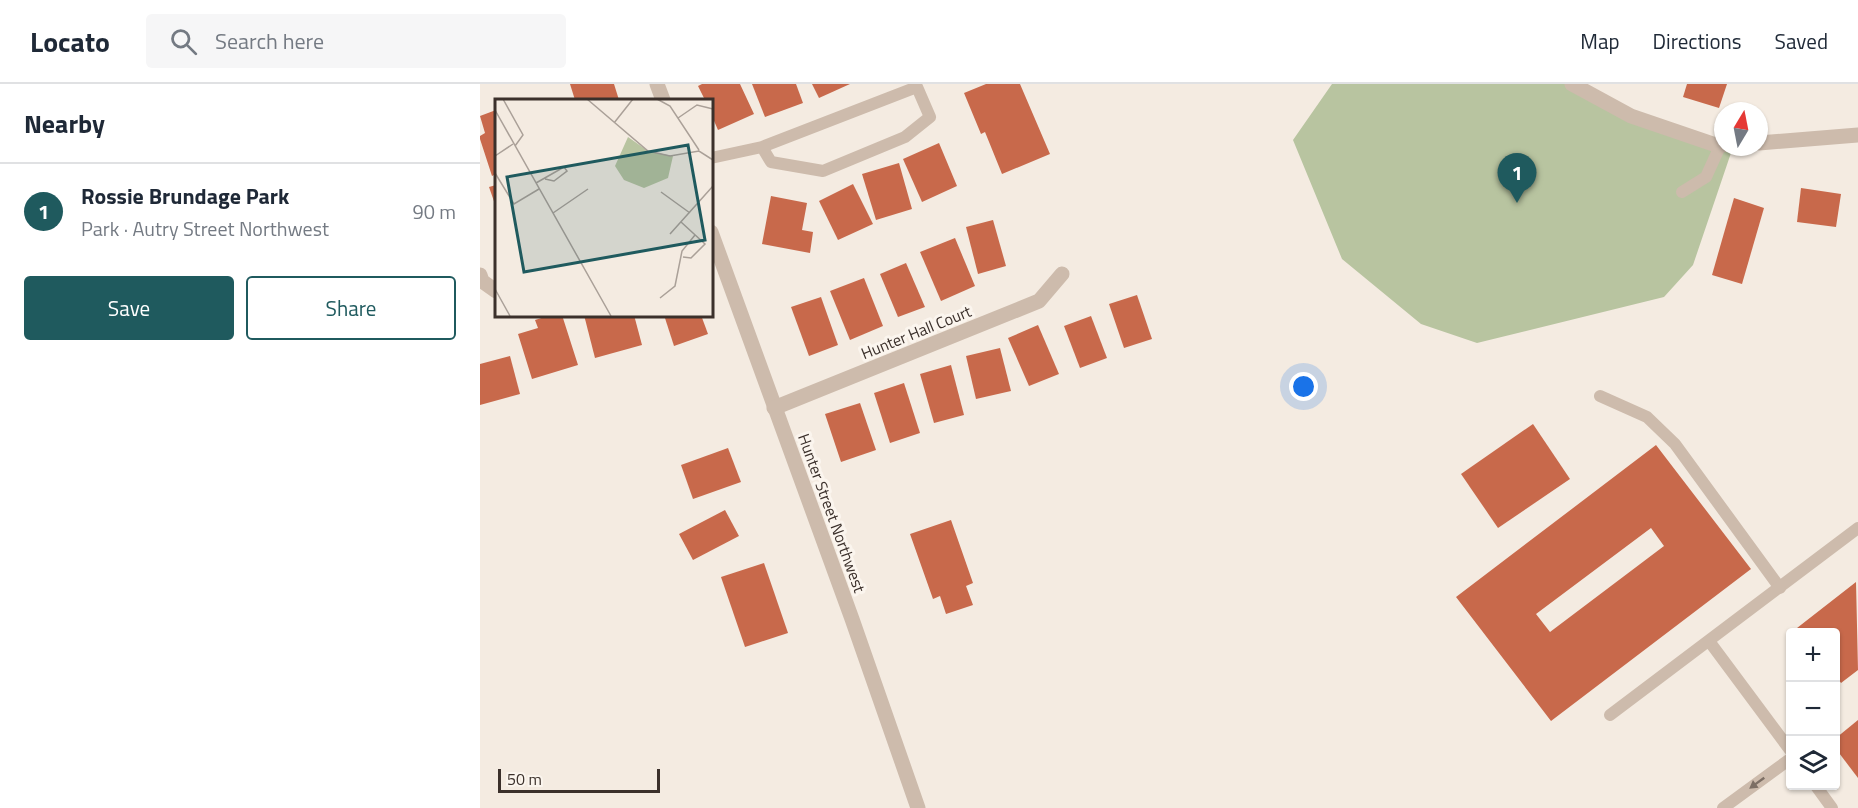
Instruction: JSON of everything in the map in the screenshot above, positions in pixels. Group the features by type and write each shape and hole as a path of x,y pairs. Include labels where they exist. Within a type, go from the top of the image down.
{"street":[{"path":"657,84 663,99"},
{"path":"1572,84 1631,116 1714,142"},
{"path":"1768,142 1858,135"},
{"name":"Hunter Street Northwest","path":"712,235 852,619 918,808"},
{"name":"Hunter Hall Court","path":"774,408 1039,302 1062,274"},
{"path":"480,275 482,281 495,290"}],"lane":[{"path":"712,158 762,147 917,87 930,117 905,137 822,171 771,162 762,147"},
{"path":"1682,192 1706,177 1716,156"},
{"path":"1600,396 1647,417 1675,444 1780,588"},
{"path":"1610,716 1858,528"},
{"path":"1709,641 1786,743"},
{"path":"1723,808 1786,763"},
{"path":"1819,790 1832,808"}],"green space":[{"path":"1332,84 1572,84 1714,143 1714,156 1730,156 1693,265 1664,297 1477,343 1421,324 1342,259 1293,140"}],"building":[{"path":"570,84 614,84 619,99 575,99"},
{"path":"702,84 740,84 754,114 718,130 712,116 712,99 704,99 698,86"},
{"path":"752,84 796,84 803,103 765,117"},
{"path":"812,84 850,84 819,98"},
{"path":"986,84 1020,84 1050,154 1002,174 985,132 981,134 964,93"},
{"path":"1687,84 1727,84 1721,102 1714,102 1714,106 1683,97"},
{"path":"495,110 495,174 492,176 480,139 480,136 485,133 480,116"},
{"path":"939,143 957,186 922,202 903,159"},
{"path":"899,163 912,209 876,220 862,174"},
{"path":"853,184 873,224 838,240 819,201"},
{"path":"495,185 495,204 489,187"},
{"path":"1801,188 1841,194 1836,227 1797,222"},
{"path":"771,196 807,203 802,230 813,232 810,253 762,244"},
{"path":"1734,198 1764,208 1742,284 1712,275"},
{"path":"993,220 1006,266 978,274 966,227"},
{"path":"955,238 975,286 941,301 920,252"},
{"path":"906,263 925,307 898,317 880,274"},
{"path":"864,278 883,326 850,340 830,291"},
{"path":"1137,295 1152,339 1124,348 1109,304"},
{"path":"821,297 838,345 809,356 791,307"},
{"path":"548,316 562,316 578,365 532,379 518,334 538,328 535,320"},
{"path":"584,316 634,316 642,345 595,358"},
{"path":"664,316 701,316 708,334 674,346"},
{"path":"1091,316 1107,358 1080,368 1064,326"},
{"path":"1038,325 1059,374 1029,386 1008,338"},
{"path":"1000,348 1011,391 976,399 966,356"},
{"path":"510,356 520,394 480,405 480,364"},
{"path":"951,365 964,415 934,423 920,374"},
{"path":"904,383 920,433 890,443 874,393"},
{"path":"860,403 876,450 841,462 825,414"},
{"path":"1533,424 1570,479 1498,528 1461,474"},
{"path":"1656,445 1751,569 1551,721 1456,597","holes":["1651,528 1664,546 1550,632 1536,614"]},
{"path":"728,448 741,482 693,499 681,465"},
{"path":"725,510 739,536 693,560 679,534"},
{"path":"951,520 973,583 966,586 973,605 946,614 940,596 933,599 910,534"},
{"path":"764,563 788,633 745,647 721,577"},
{"path":"1856,582 1858,670 1840,682 1840,628 1797,628"},
{"path":"1858,720 1858,778 1840,754 1840,735"}],"place":[{"name":"Rossie Brundage Park","path":"1517,203"}]}
